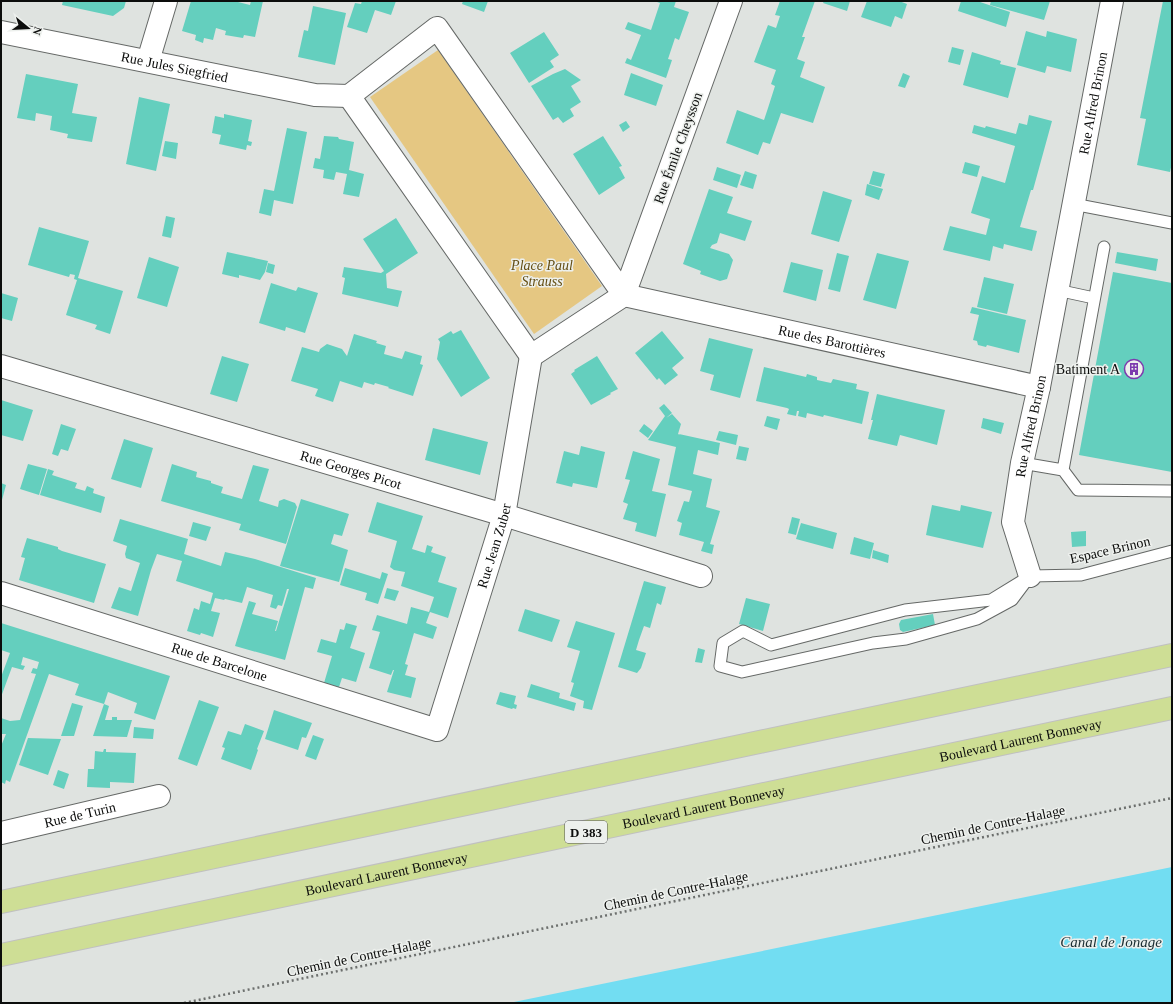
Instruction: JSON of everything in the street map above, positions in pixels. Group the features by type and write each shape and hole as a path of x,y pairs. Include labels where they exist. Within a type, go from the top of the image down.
{"highway":[{"path":"1,902 1172,655"},
{"name":"Boulevard Laurent Bonnevay","path":"1,955 1172,708"}],"street":[{"path":"148,61 166,1"},
{"name":"Rue Émile Cheysson","path":"624,295 731,1"},
{"name":"Rue Alfred Brinon","path":"1030,576 1013,522 1022,463 1039,387 1112,1"},
{"path":"437,28 624,295 531,356 349,96 437,28"},
{"name":"Rue Jules Siegfried","path":"1,32 315,95 349,96"},
{"name":"Rue des Barottières","path":"624,295 1039,387"},
{"name":"Rue Jean Zuber","path":"437,730 504,515 531,356"},
{"name":"Rue Georges Picot","path":"1,366 504,515 701,576"},
{"name":"Rue de Barcelone","path":"1,593 437,730"},
{"name":"Rue de Turin","path":"1,833 160,796"}],"lane":[{"path":"1073,204 1172,223"},
{"path":"1063,470 1104,247"},
{"path":"1057,290 1094,298"},
{"path":"1022,463 1063,470 1078,490 1172,491"},
{"name":"Espace Brinon","path":"1030,576 1081,575 1172,550"},
{"path":"1030,576 1012,600 977,619 906,639 873,643 742,672 720,666 723,643 743,631 771,645 905,610 991,600 1030,576"}],"path":[{"name":"Chemin de Contre-Halage","path":"184,1003 1172,798"}],"green space":[{"name":"Place Paul Strauss","path":"438,50 602,286 534,334 370,97"}],"water":[{"name":"Canal de Jonage","path":"1172,867 1172,1003 509,1003"}],"building":[{"path":"63,1 126,1 124,8 113,16 62,5"},
{"path":"191,1 234,1 250,5 251,1 263,1 255,37 244,35 243,38 225,35 226,31 216,28 213,40 204,38 203,43 195,40 196,35 182,31"},
{"path":"362,1 396,1 391,15 375,10 367,33 347,27 355,3 361,4"},
{"path":"463,1 488,1 484,12 462,4"},
{"path":"654,1 676,1 674,7 689,12 679,40 675,38 668,59 672,60 666,78 625,63 627,58 631,60 641,35 625,29 628,22 651,30 660,3"},
{"path":"780,1 815,1 802,37 805,37 797,59 805,62 800,77 825,87 813,123 781,113 770,144 763,142 758,155 726,143 737,110 764,120 775,86 771,84 776,70 754,62 768,25 776,28 780,16 775,15"},
{"path":"824,1 850,1 847,11 823,3"},
{"path":"867,1 899,1 907,4 902,19 895,16 891,27 861,17"},
{"path":"961,1 977,1 1010,12 1006,27 958,11"},
{"path":"991,1 1050,1 1044,20 990,5"},
{"path":"1163,1 1172,1 1172,163 1170,172 1137,165 1146,119 1140,118"},
{"path":"313,6 346,13 335,65 298,57 304,30 308,31"},
{"path":"1026,31 1046,37 1047,31 1077,39 1071,72 1047,66 1045,73 1017,65"},
{"path":"544,32 559,55 550,61 554,67 529,83 510,53"},
{"path":"952,47 964,50 960,65 948,62"},
{"path":"972,52 1001,61 1000,64 1016,68 1008,98 963,85"},
{"path":"565,69 581,80 571,86 581,102 570,109 574,116 563,123 558,117 553,120 531,86"},
{"path":"631,73 663,85 656,106 624,95"},
{"path":"903,73 910,76 905,88 898,86"},
{"path":"26,74 78,84 72,113 97,117 92,142 67,138 68,134 50,130 52,116 36,113 35,121 17,118"},
{"path":"139,97 170,104 156,171 126,164"},
{"path":"224,114 252,120 248,141 252,142 251,146 247,145 246,150 219,144 221,135 212,133 215,116 224,118"},
{"path":"1029,115 1052,121 1033,190 1031,190 1020,227 1037,231 1032,251 1004,244 1003,249 993,246 990,261 943,250 950,226 986,235 990,219 971,213 982,176 1005,183 1015,146 972,133 974,125 985,128 986,126 1016,134 1019,123 1027,125"},
{"path":"626,121 630,127 623,132 619,125"},
{"path":"287,128 307,132 293,204 274,200 271,216 259,213 264,189 274,191"},
{"path":"324,136 338,137 339,139 354,142 349,170 364,174 359,197 343,194 347,174 336,172 334,180 323,178 324,170 313,168 315,158 320,159"},
{"path":"603,136 622,166 619,167 625,178 599,195 573,154"},
{"path":"165,141 178,143 176,159 162,156"},
{"path":"965,162 980,166 977,177 962,173"},
{"path":"717,167 741,175 737,188 713,180"},
{"path":"745,171 757,175 753,189 740,185"},
{"path":"873,171 885,174 881,187 869,184"},
{"path":"867,184 883,189 879,200 865,195"},
{"path":"709,189 733,197 727,213 752,221 745,241 720,233 717,243 712,245 710,248 729,254 733,260 727,279 720,281 700,274 701,271 683,264"},
{"path":"823,191 852,200 839,242 811,234"},
{"path":"166,216 175,218 171,238 162,236"},
{"path":"396,218 418,253 386,274 387,288 402,291 398,307 342,294 345,278 342,277 344,267 381,273 384,271 363,239"},
{"path":"39,227 89,241 78,278 123,291 110,334 95,329 97,325 66,315 77,280 74,279 75,275 70,274 69,277 28,265"},
{"path":"227,252 268,261 265,272 260,280 239,275 239,278 222,274"},
{"path":"1117,252 1158,259 1156,271 1115,263"},
{"path":"837,253 849,256 840,292 828,289"},
{"path":"877,253 909,261 896,309 863,300"},
{"path":"149,257 179,267 167,307 137,298"},
{"path":"791,262 823,270 816,301 783,292"},
{"path":"268,263 275,265 273,274 266,272"},
{"name":"Batiment A","path":"1113,272 1172,283 1172,472 1079,455"},
{"path":"984,277 1014,284 1007,314 977,307"},
{"path":"271,283 296,291 298,287 318,293 305,333 286,327 285,331 259,323"},
{"path":"1,293 18,298 12,321 1,318"},
{"path":"972,307 1026,320 1019,353 987,345 986,347 978,345 977,341 973,340 979,315 970,313"},
{"path":"461,330 490,378 461,397 437,359 440,342 438,339 451,331 453,334"},
{"path":"662,331 684,358 672,368 678,375 665,385 659,378 657,380 635,353"},
{"path":"354,334 377,341 376,343 386,346 384,354 402,359 405,351 422,356 420,364 423,365 413,396 375,383 374,385 364,382 362,388 340,381 333,402 315,396 318,389 291,381 302,347 319,352 320,349 327,344 342,349 347,356"},
{"path":"709,338 753,349 740,398 710,390 714,375 700,371"},
{"path":"222,356 249,364 237,402 210,394"},
{"path":"597,356 618,389 591,405 571,374 575,371 574,370"},
{"path":"764,367 806,377 807,374 817,377 817,380 831,383 833,379 857,384 856,389 869,392 862,424 824,415 823,417 807,413 806,418 798,416 799,411 797,411 796,416 787,414 789,409 787,408 756,401"},
{"path":"877,394 945,410 937,445 900,435 897,446 868,439"},
{"path":"1,400 33,410 23,441 1,435"},
{"path":"664,404 672,413 666,418 672,414 681,424 678,434 720,443 718,455 698,450 693,474 712,479 706,507 720,511 710,544 714,545 712,554 701,551 704,542 679,535 682,523 677,521 684,501 689,502 692,491 668,485 676,447 648,440 665,416 659,408"},
{"path":"767,416 780,419 777,430 764,426"},
{"path":"983,418 1004,423 1001,434 981,428"},
{"path":"61,424 76,429 68,451 61,449 58,456 52,454"},
{"path":"644,424 653,431 648,438 639,431"},
{"path":"433,428 488,442 480,475 425,460"},
{"path":"719,431 738,435 736,445 716,440"},
{"path":"124,439 153,448 141,488 111,479"},
{"path":"581,446 605,452 597,488 573,483 572,487 556,483 564,451 579,455"},
{"path":"739,446 749,448 746,461 736,459"},
{"path":"633,451 660,459 652,491 666,494 656,537 635,531 637,523 623,519 628,504 623,502 630,480 625,479"},
{"path":"28,464 47,469 39,495 20,489"},
{"path":"172,464 197,472 196,477 211,481 211,483 223,487 221,493 242,499 253,465 269,469 259,501 278,507 279,501 284,499 295,503 297,507 286,544 239,530 241,524 161,501"},
{"path":"48,469 54,471 52,475 77,483 75,488 85,491 87,486 94,489 93,493 105,497 101,513 40,495"},
{"path":"1,483 6,485 2,500 1,499"},
{"path":"301,499 349,514 342,536 334,534 331,544 348,550 339,582 280,566"},
{"path":"377,502 423,516 412,549 425,553 427,545 433,547 431,552 446,557 438,582 457,588 448,618 430,612 426,623 437,627 433,639 414,633 405,664 408,665 405,675 416,678 411,698 387,692 394,670 391,675 369,668 380,632 372,630 377,615 407,624 411,607 429,612 434,597 401,586 405,572 394,570 390,567 397,541 368,532"},
{"path":"932,505 960,511 961,505 992,512 983,548 926,535"},
{"path":"792,517 800,519 796,535 788,533"},
{"path":"120,519 188,539 184,554 221,566 225,552 255,559 316,578 313,589 305,587 285,660 235,646 249,601 256,603 252,614 278,621 276,631 289,589 287,589 282,606 278,605 276,609 270,607 273,595 247,587 242,603 215,598 211,611 220,613 213,637 201,633 200,635 187,631 194,608 199,610 201,601 210,604 213,593 176,581 182,561 157,554 138,616 111,608 119,587 131,591 140,563 126,558 125,554 127,546 113,541"},
{"path":"193,522 211,527 206,541 189,536"},
{"path":"801,523 837,533 833,549 796,539"},
{"path":"1086,531 1086,546 1072,547 1071,532"},
{"path":"854,537 874,543 870,559 850,554"},
{"path":"27,538 58,547 58,549 62,551 106,564 94,603 19,580 25,558 21,557"},
{"path":"873,550 889,555 888,563 872,558"},
{"path":"345,568 380,579 382,572 388,574 378,604 365,600 367,593 340,585"},
{"path":"644,581 666,587 661,605 657,603 650,628 644,626 639,640 636,650 646,653 641,668 637,673 618,667"},
{"path":"387,588 399,591 395,601 384,598"},
{"path":"746,598 770,604 763,631 739,624"},
{"path":"525,609 560,620 552,642 518,631"},
{"path":"933,614 935,625 903,632 900,630 899,624 901,620"},
{"path":"576,621 615,633 592,710 583,708 584,701 570,696 574,683 571,682 580,651 567,647"},
{"path":"1,623 170,676 155,720 134,713 137,703 108,692 104,704 75,695 79,684 49,674 10,782 6,780 5,784 1,782 1,746 6,734 1,734 1,718 10,721 20,720 36,674 31,673 33,668 37,669 39,662 23,657 21,665 25,666 23,670 12,667 1,697 1,677 10,653 1,650"},
{"path":"346,623 357,626 350,648 365,653 356,682 342,678 339,687 324,683 332,656 317,652 321,639 336,643 340,629 344,630"},
{"path":"698,648 705,650 702,663 695,662"},
{"path":"531,684 560,693 559,698 576,703 574,711 527,697"},
{"path":"500,692 516,696 514,704 517,705 516,709 496,704"},
{"path":"199,700 219,707 197,766 178,759"},
{"path":"72,703 83,706 74,736 61,736"},
{"path":"104,704 109,706 105,720 112,720 112,717 117,717 117,720 132,720 127,737 93,736"},
{"path":"274,710 312,723 306,738 302,737 298,750 265,739"},
{"path":"245,724 264,731 251,770 221,759 225,748 222,747 228,731 241,735"},
{"path":"134,727 154,729 153,739 133,738"},
{"path":"313,735 324,739 316,760 305,756"},
{"path":"28,738 61,739 48,775 19,765"},
{"path":"104,749 106,749 106,752 136,753 134,783 110,782 110,788 87,787 88,769 94,769 95,751 103,752"},
{"path":"58,770 69,774 64,789 53,785"}],"place":[{"name":"Batiment A","path":"1134,369"}]}
